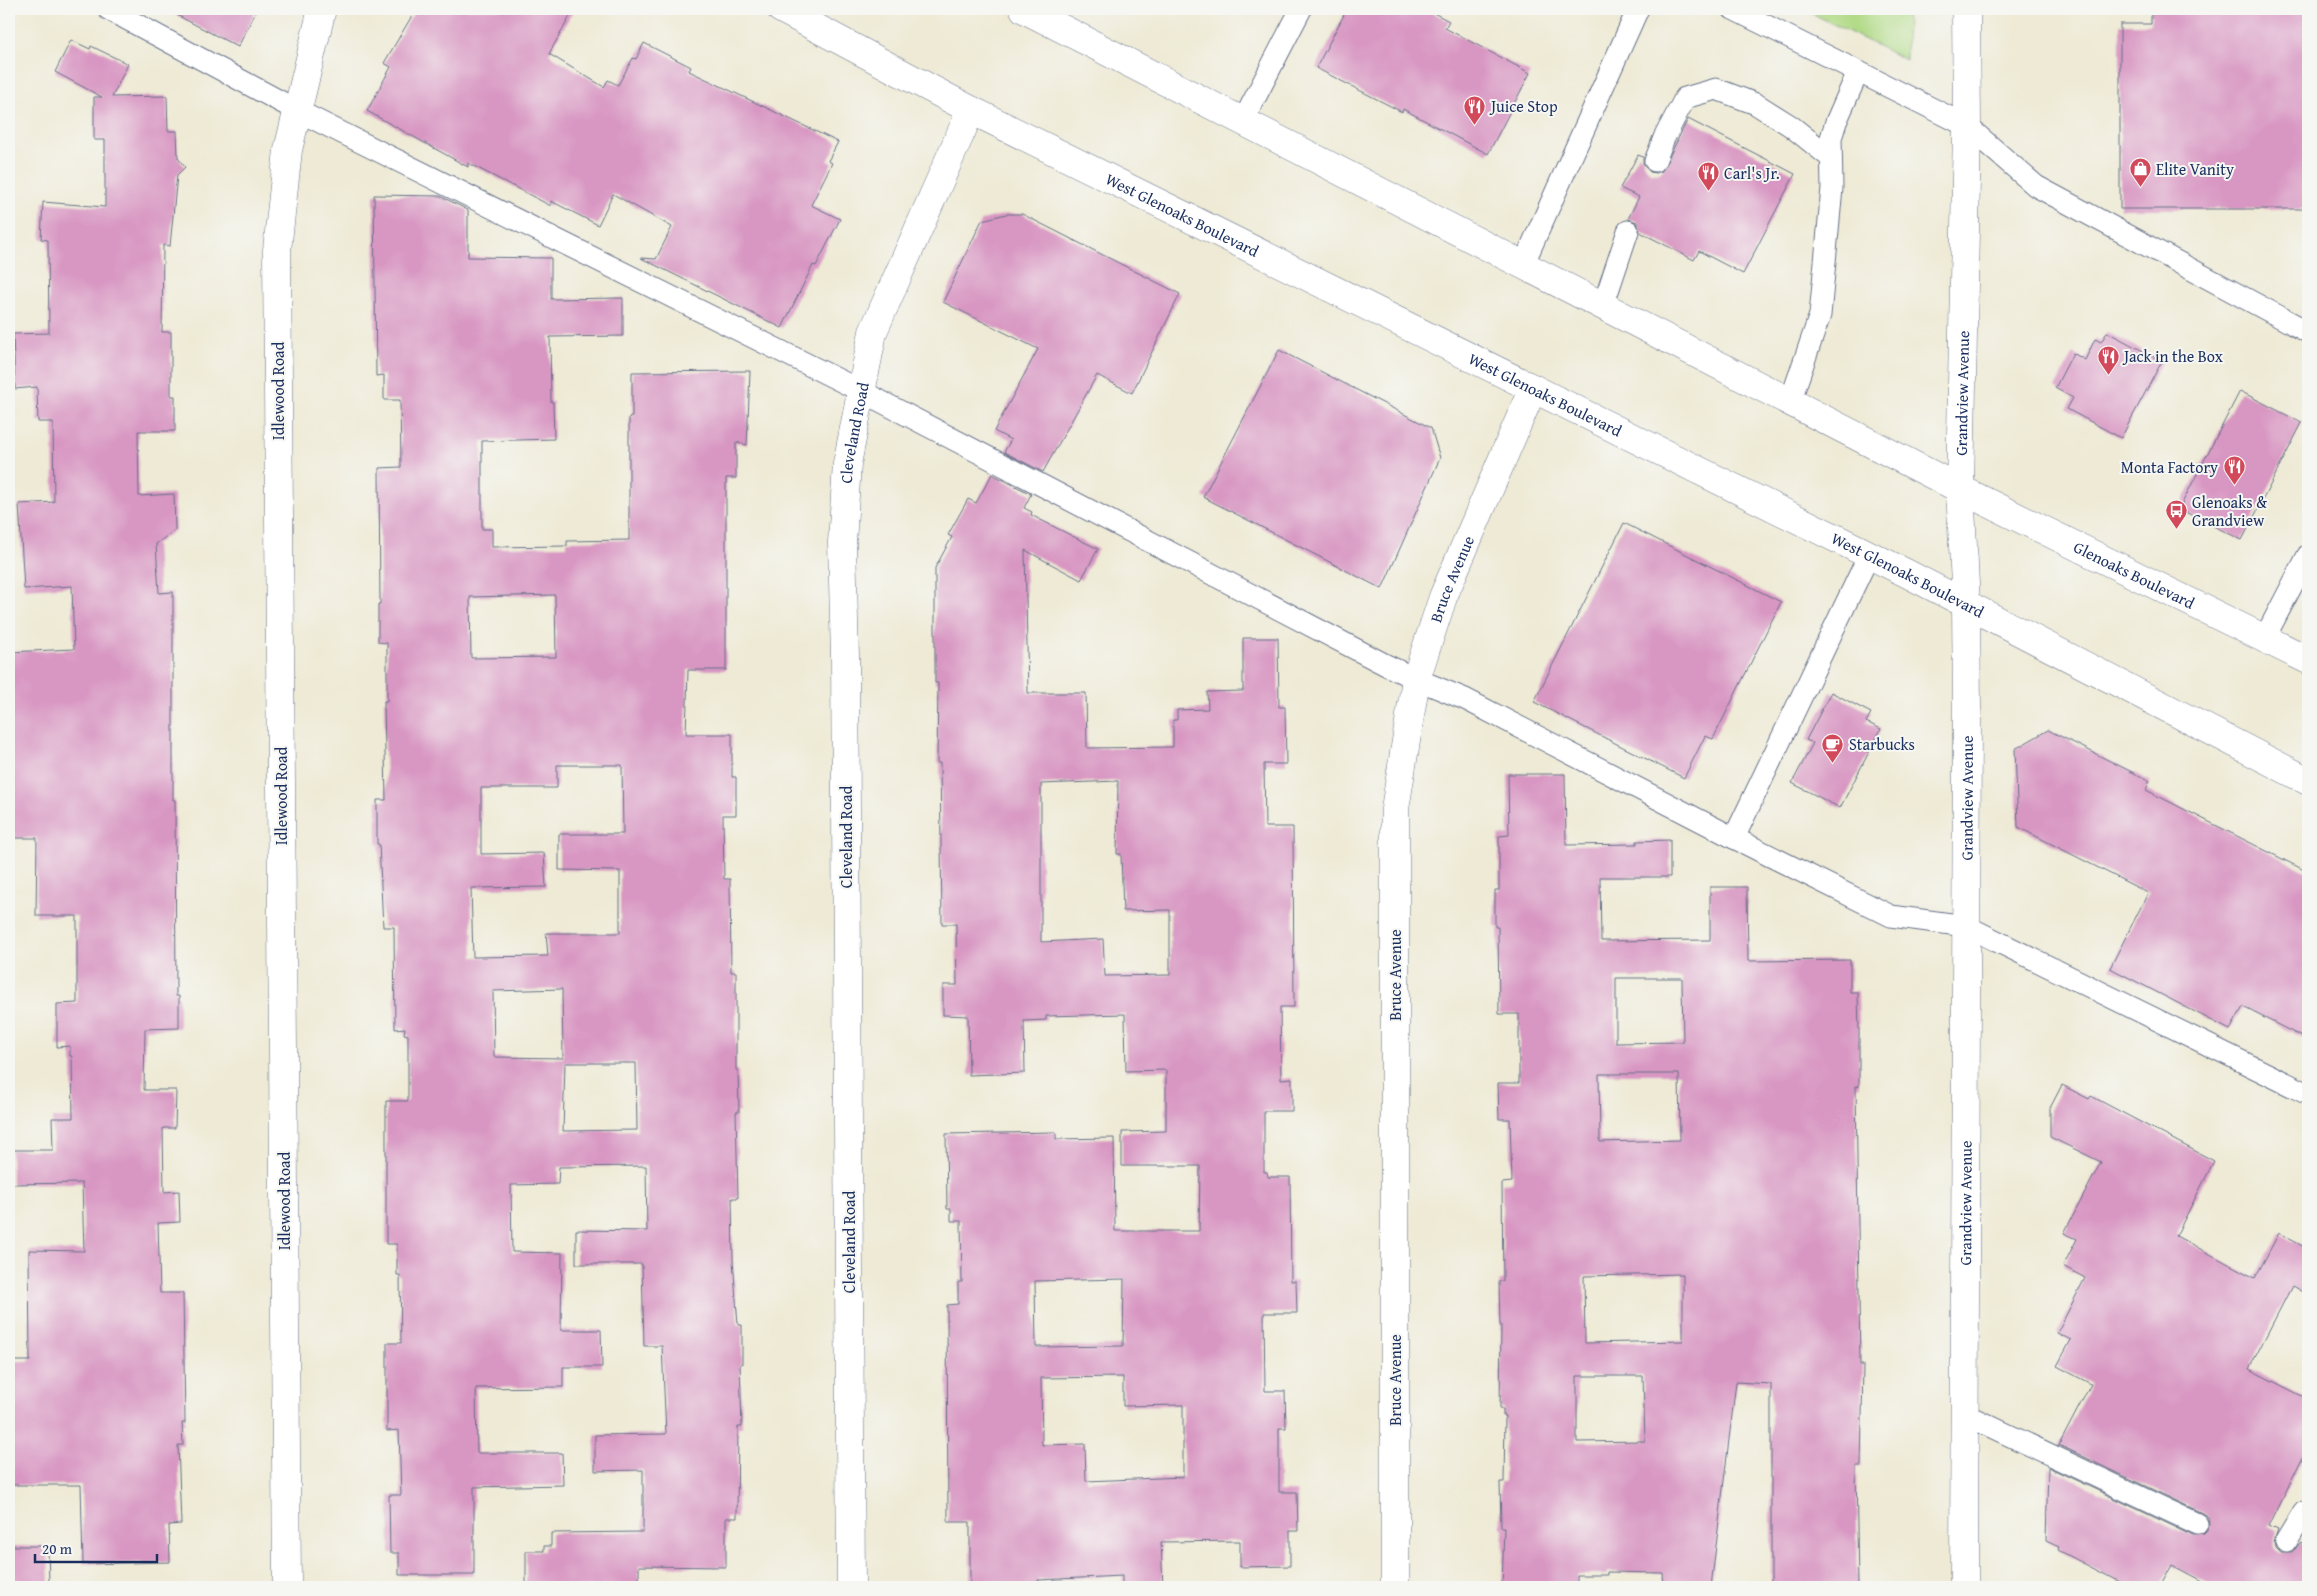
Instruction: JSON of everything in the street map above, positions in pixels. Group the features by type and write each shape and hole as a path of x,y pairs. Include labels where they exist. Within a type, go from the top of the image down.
{"street":[{"name":"Idlewood Road","path":"287,1587 277,250 288,150 322,9"},
{"name":"West Glenoaks Boulevard","path":"782,9 971,110 1966,603 2308,781"},
{"path":"1025,9 1960,490"},
{"name":"Grandview Avenue","path":"1964,1587 1966,603 1960,490 1967,126 1966,9"},
{"name":"Cleveland Road","path":"851,1587 845,667 842,543 846,464 873,332 971,110"},
{"name":"Bruce Avenue","path":"1395,1587 1395,809 1416,679 1443,597 1533,388"},
{"name":"Glenoaks Boulevard","path":"1960,490 2308,660"}],"lane":[{"path":"108,9 298,111 861,391 1416,679 1465,699 1890,916 1966,926 2308,1094"},
{"path":"1243,121 1301,9"},
{"path":"1523,265 1638,9"},
{"path":"1733,9 1967,126 2036,186 2308,332"},
{"path":"1790,402 1820,315 1832,188 1831,138 1858,72"},
{"path":"1655,161 1664,138 1685,98 1716,89 1756,104 1791,126 1831,158"},
{"path":"1603,306 1628,231"},
{"path":"1734,838 1869,555"},
{"path":"2264,639 2308,555"},
{"path":"1964,1414 2197,1524"},
{"path":"2286,1542 2304,1512 2308,1514"}],"green space":[{"path":"1803,9 1907,9 1906,60"}],"building":[{"path":"165,9 257,9 238,47"},
{"path":"416,9 574,9 549,54 604,87 608,80 618,85 633,58 636,59 644,43 691,67 689,71 838,142 828,161 832,163 811,205 840,219 816,266 813,265 782,328 641,258 656,259 672,227 613,194 598,225 551,201 551,206 468,163 468,167 367,111 391,67 384,63"},
{"path":"1347,9 1426,9 1449,21 1445,28 1530,73 1488,154 1403,109 1402,112 1316,68"},
{"path":"2151,9 2308,9 2308,209 2120,209 2120,24 2151,24"},
{"path":"71,40 90,49 91,46 128,64 112,97 167,96 168,131 177,131 178,158 185,167 177,175 170,246 163,245 162,332 171,332 171,396 175,396 175,431 138,431 139,496 174,494 175,530 156,544 159,593 173,592 173,800 175,800 176,996 179,996 179,1028 145,1029 144,1090 176,1090 175,1128 163,1128 164,1192 179,1191 180,1222 158,1223 160,1293 183,1293 185,1423 182,1423 183,1445 178,1445 181,1524 169,1525 170,1562 83,1564 81,1485 9,1485 9,1361 30,1361 29,1250 84,1251 82,1183 12,1184 11,1150 53,1150 52,1118 73,1118 72,1056 70,1056 70,1046 57,1047 57,1004 77,1003 77,916 36,916 37,838 9,838 9,652 74,649 72,586 24,589 19,504 54,502 53,422 38,422 37,387 15,389 13,334 49,333 48,240 41,239 43,202 105,207 105,140 94,140 94,97 102,97 55,72"},
{"name":"Carl's Jr.","path":"1688,119 1795,174 1743,274 1699,251 1694,260 1640,232 1637,222 1628,219 1639,197 1620,188 1638,155 1643,157 1643,163 1650,172 1662,171"},
{"path":"374,195 440,196 468,210 468,257 551,258 551,299 623,298 623,336 550,337 551,402 553,402 554,439 482,441 482,529 492,529 492,547 567,546 567,541 629,540 629,417 632,417 632,372 750,371 747,445 736,442 736,478 726,478 726,670 688,670 686,734 732,734 732,777 736,777 736,815 723,815 724,879 730,879 731,972 736,972 736,1070 738,1070 739,1112 736,1112 738,1198 732,1198 733,1260 738,1325 742,1325 742,1364 740,1364 742,1427 738,1427 737,1518 726,1518 726,1567 639,1566 639,1587 526,1587 526,1551 544,1551 544,1546 551,1546 551,1533 643,1532 643,1470 595,1471 595,1435 666,1434 662,1346 644,1346 642,1264 576,1264 576,1230 647,1231 646,1166 559,1167 558,1184 511,1185 512,1252 562,1253 561,1330 601,1330 602,1367 563,1367 563,1387 476,1388 477,1453 562,1453 563,1485 474,1487 474,1575 399,1575 399,1553 390,1553 389,1495 401,1495 399,1430 387,1431 387,1343 401,1343 400,1275 397,1275 397,1244 386,1244 386,1101 408,1101 408,1035 404,1034 405,1028 395,1029 394,927 383,927 379,844 377,844 377,800 386,800 384,701 387,701 387,643 378,642 378,604 380,604 379,468 401,467 400,400 384,400 384,375 376,376","holes":["555,595 556,657 471,658 470,597","557,765 622,765 623,834 559,834 559,870 620,871 620,933 546,933 548,956 473,957 471,888 546,887 544,853 481,854 481,788 557,788","562,989 563,1058 494,1057 493,991","565,1063 636,1063 637,1130 563,1131"]},
{"path":"1006,214 1022,214 1180,294 1132,393 1097,375 1043,472 1004,452 1011,440 994,431 1038,349 943,302 982,220"},
{"name":"Jack in the Box","path":"2107,332 2162,361 2121,438 2067,409 2073,398 2055,388 2073,353 2085,360 2095,339 2101,342"},
{"path":"1279,350 1431,428 1440,458 1382,589 1203,497"},
{"path":"2240,391 2302,423 2242,540 2179,509"},
{"path":"992,474 1031,494 1024,508 1032,512 1031,515 1098,549 1081,580 1025,550 1028,693 1086,693 1087,748 1173,747 1173,720 1177,720 1177,710 1208,709 1207,692 1243,691 1243,638 1278,638 1279,707 1285,707 1286,764 1264,764 1265,827 1293,827 1294,1007 1280,1007 1281,1079 1292,1078 1292,1111 1264,1111 1264,1172 1267,1172 1268,1177 1290,1177 1291,1281 1296,1281 1297,1313 1264,1313 1265,1391 1285,1391 1286,1428 1279,1428 1279,1492 1297,1492 1298,1531 1290,1531 1290,1566 1240,1567 1240,1541 1161,1542 1163,1587 1122,1587 1122,1576 1038,1580 1038,1587 970,1587 970,1522 948,1522 947,1305 958,1304 958,1282 962,1282 961,1221 951,1221 951,1209 947,1209 946,1134 1056,1132 1056,1139 1114,1138 1115,1231 1199,1231 1200,1166 1122,1166 1122,1132 1166,1131 1166,1070 1126,1071 1125,1014 1046,1016 1046,1020 1024,1021 1025,1073 969,1075 968,1016 943,1015 943,985 957,985 956,924 942,924 940,763 937,763 938,683 935,683 935,568 952,537 948,535 968,499 976,503","holes":["1118,781 1117,854 1121,854 1123,911 1170,910 1170,975 1105,976 1103,939 1041,942 1041,784","1124,1279 1123,1346 1036,1347 1035,1281","1123,1377 1123,1406 1183,1405 1183,1477 1086,1481 1085,1444 1042,1445 1041,1378"]},
{"path":"1624,523 1781,602 1713,739 1705,736 1684,778 1534,702"},
{"name":"Starbucks","path":"1831,692 1871,713 1866,722 1881,729 1840,808 1792,783 1813,743 1806,740"},
{"path":"2048,730 2150,781 2146,790 2308,872 2308,1040 2243,1007 2230,1030 2110,968 2148,893 2018,827 2015,749"},
{"path":"1508,774 1565,774 1566,845 1637,844 1637,841 1670,840 1670,877 1600,877 1601,941 1710,940 1710,887 1747,887 1748,961 1850,960 1850,992 1858,992 1859,1032 1859,1087 1856,1086 1860,1365 1863,1365 1861,1466 1856,1466 1858,1586 1771,1584 1771,1384 1736,1382 1711,1587 1664,1587 1663,1573 1607,1572 1607,1575 1577,1575 1577,1587 1502,1587 1504,1527 1501,1527 1500,1482 1504,1482 1505,1416 1503,1416 1503,1409 1500,1409 1501,1325 1499,1281 1503,1281 1502,1183 1512,1182 1510,1119 1499,1119 1498,1083 1519,1083 1519,1014 1499,1014 1498,927 1495,927 1495,890 1499,890 1499,836 1509,835","holes":["1616,978 1682,978 1683,1042 1616,1043","1599,1074 1679,1074 1680,1140 1600,1142","1683,1274 1683,1341 1585,1343 1584,1276","1577,1376 1643,1376 1645,1441 1577,1442"]},
{"path":"2062,1085 2089,1099 2091,1096 2214,1161 2176,1236 2255,1278 2279,1233 2308,1249 2308,1295 2292,1286 2249,1369 2308,1399 2308,1446 2269,1526 2278,1530 2274,1542 2275,1548 2280,1553 2292,1553 2301,1542 2308,1546 2308,1587 2213,1587 2172,1565 2160,1587 2129,1587 2058,1550 2059,1547 2046,1541 2048,1467 2192,1535 2204,1534 2208,1530 2209,1523 2208,1517 2202,1513 2059,1445 2091,1384 2057,1366 2071,1340 2057,1333 2085,1278 2063,1266 2077,1239 2064,1233 2101,1162 2050,1137 2050,1108"},
{"path":"10,1546 48,1546 49,1584 44,1584 44,1587 11,1587"}],"place":[{"name":"Juice Stop","path":"1475,125"},
{"name":"Elite Vanity","path":"2140,188"},
{"name":"Carl's Jr.","path":"1708,192"},
{"name":"Jack in the Box","path":"2108,375"},
{"name":"Monta Factory","path":"2234,486"},
{"name":"Glenoaks & Grandview","path":"2176,530"},
{"name":"Starbucks","path":"1833,763"}]}
